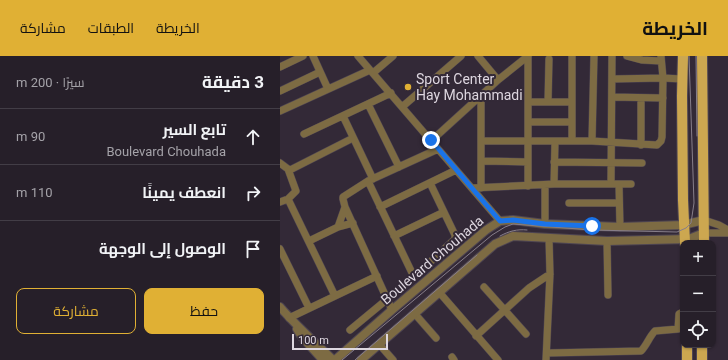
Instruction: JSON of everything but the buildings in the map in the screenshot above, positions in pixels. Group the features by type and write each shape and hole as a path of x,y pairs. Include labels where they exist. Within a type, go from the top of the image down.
{"main road":[{"path":"683,56 683,225 685,240"},
{"path":"702,56 704,238"},
{"path":"687,348 687,360"},
{"path":"702,348 702,360"}],"street":[{"path":"280,67 304,56"},
{"path":"313,56 328,89"},
{"path":"358,56 500,221"},
{"path":"280,111 328,89 372,72 393,56"},
{"path":"402,107 461,56"},
{"path":"478,56 498,80"},
{"path":"431,140 498,80 528,56"},
{"path":"528,56 528,186"},
{"path":"572,56 572,141"},
{"path":"592,141 594,56"},
{"path":"611,184 612,56"},
{"path":"481,140 555,142 592,141 656,145 661,141 663,78 661,58 639,58 627,56"},
{"path":"548,102 549,58"},
{"path":"280,91 320,72"},
{"path":"612,79 682,79"},
{"path":"304,134 390,94"},
{"path":"481,96 481,188"},
{"path":"612,97 662,98"},
{"path":"641,98 641,145"},
{"path":"528,102 571,102"},
{"path":"368,104 399,167"},
{"path":"343,116 380,207 414,276"},
{"path":"528,122 572,122"},
{"path":"288,169 290,170 353,138"},
{"path":"554,184 555,142"},
{"path":"392,310 343,199 345,195 370,180 438,149"},
{"path":"481,161 528,162"},
{"path":"554,162 642,163"},
{"path":"280,163 288,169 296,190 294,194 280,202"},
{"path":"380,207 456,170"},
{"path":"350,330 387,300 455,239 455,235 430,183"},
{"path":"472,188 554,184 631,184"},
{"path":"620,184 620,226"},
{"path":"545,185 545,224"},
{"path":"288,198 335,296"},
{"path":"569,203 619,203"},
{"path":"338,227 346,207"},
{"path":"394,236 444,212"},
{"name":"Boulevard Chouhada","path":"334,360 486,230 500,221 513,220 545,224 620,226 683,225 704,220"},
{"path":"704,220 728,230"},
{"path":"309,241 338,227 353,223"},
{"path":"704,238 728,233"},
{"name":"Boulevard Chouhada","path":"360,360 495,244 502,240 513,236 530,236 607,241 680,241"},
{"name":"Boulevard Chouhada","path":"688,240 695,237 704,238"},
{"path":"549,238 550,274 547,356 641,351 655,331 680,330"},
{"path":"607,241 608,295"},
{"path":"280,249 309,308"},
{"path":"476,336 529,288 550,274"},
{"path":"289,318 377,276"},
{"path":"484,287 526,334"},
{"path":"439,292 498,360"},
{"path":"280,307 295,324 334,360"},
{"path":"415,314 436,338"},
{"path":"295,324 302,337 322,360"},
{"path":"379,344 393,360"}],"tram line":[{"path":"342,360 492,235 505,227 513,224 592,230 677,232 686,228 691,223 694,203 689,56"},
{"path":"696,56 697,136"},
{"path":"500,236 513,231 527,230"},
{"path":"355,360 477,255"}],"place":[{"name":"Sport Center Hay Mohammadi","path":"408,87"}],"route":[{"path":"431,140 500,221 513,220 545,224 592,226"}]}
